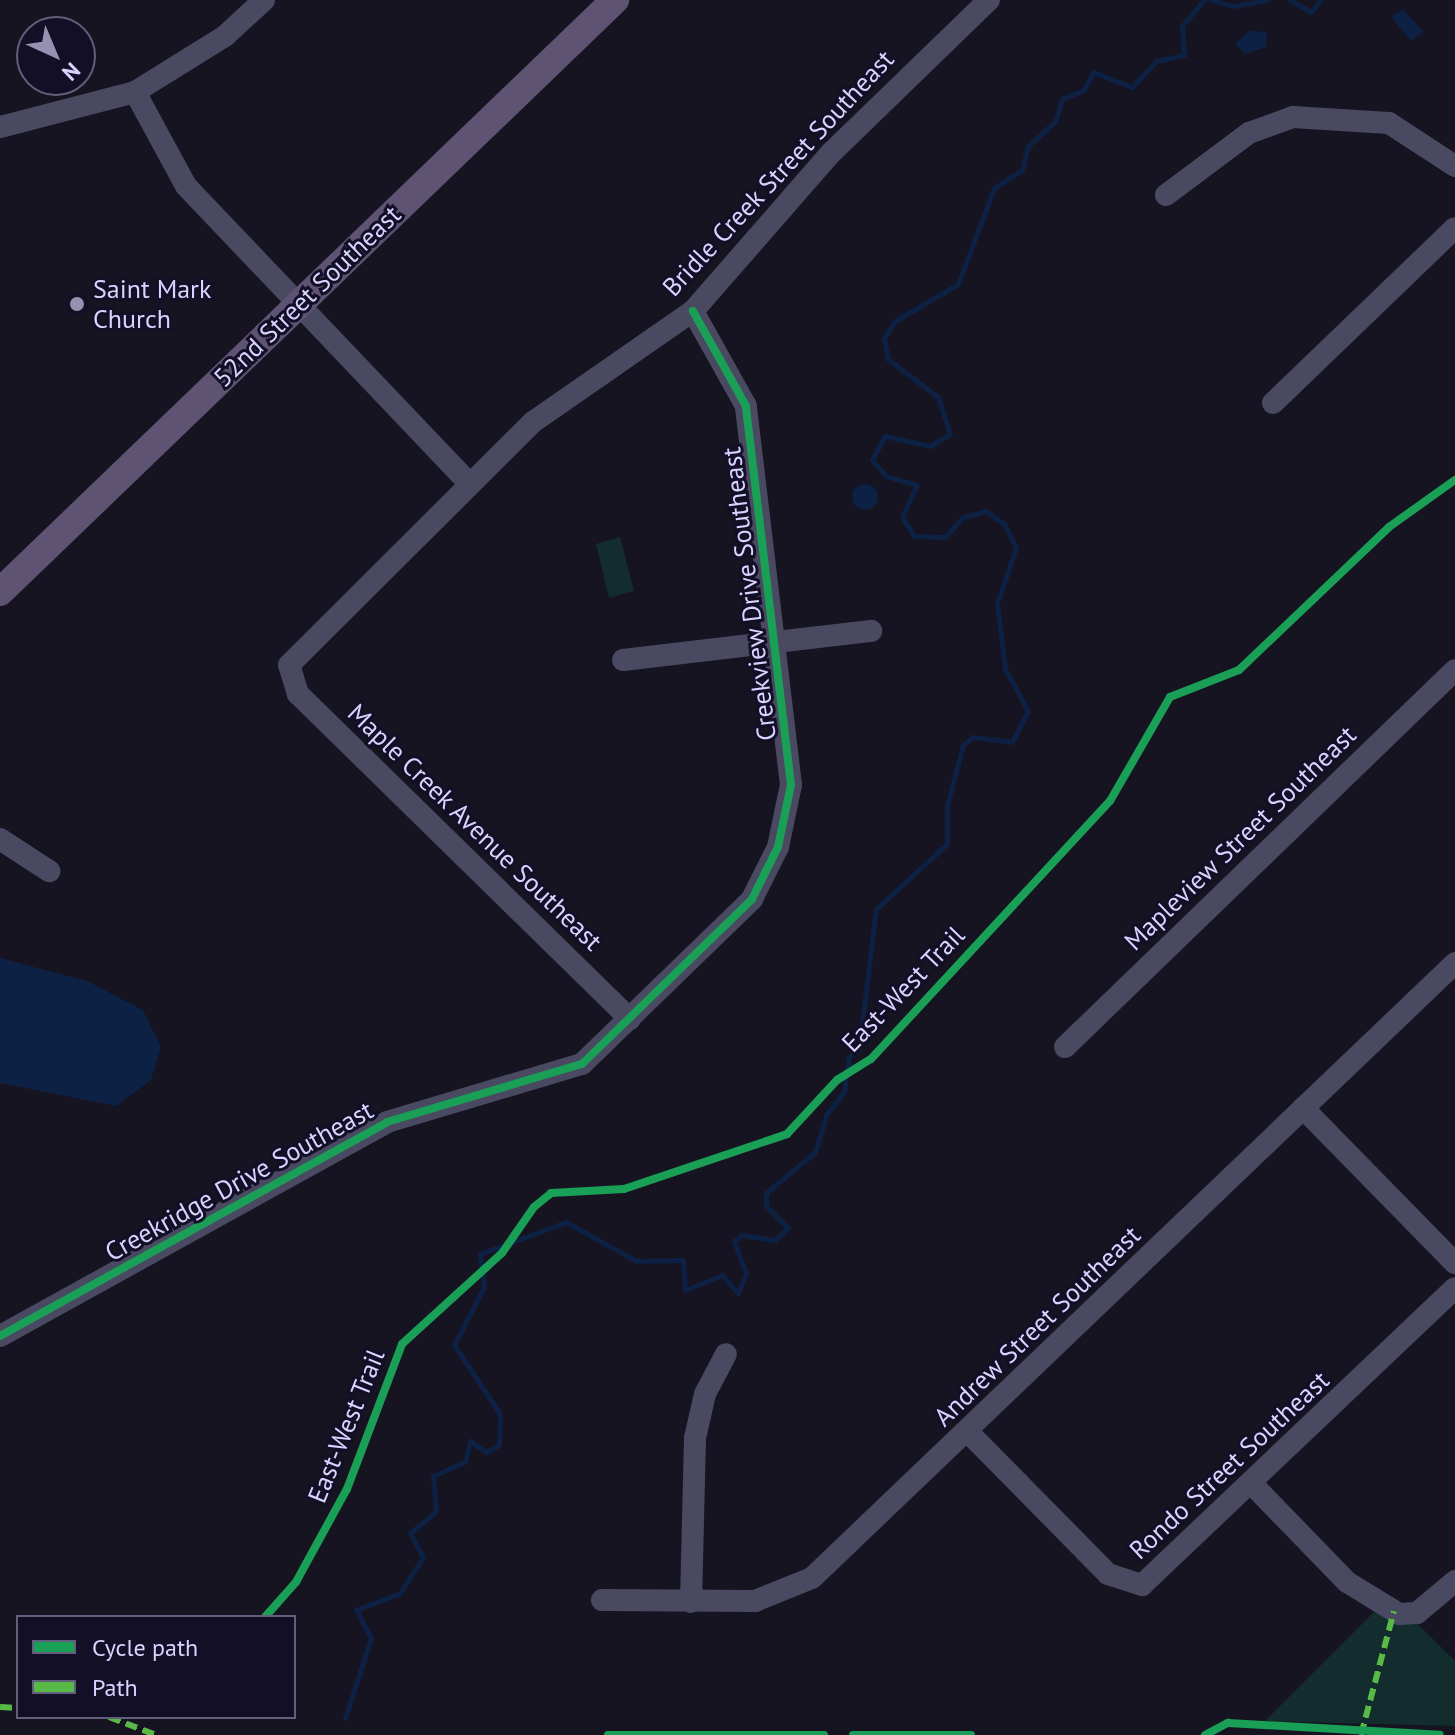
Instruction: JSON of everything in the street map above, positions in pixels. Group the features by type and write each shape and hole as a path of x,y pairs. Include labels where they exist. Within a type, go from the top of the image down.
{"main road":[{"name":"52nd Street Southeast","path":"0,592 615,0"}],"street":[{"path":"0,127 135,92 225,36 264,0"},
{"name":"Bridle Creek Street Southeast","path":"288,670 303,645 469,483 564,396 693,311 831,153 989,0"},
{"path":"135,92 186,186 469,483"},
{"path":"1166,195 1249,133 1293,117 1389,123 1455,166"},
{"path":"1273,403 1455,228"},
{"name":"Creekview Drive Southeast","path":"630,1019 743,911 778,847 791,785 746,406 693,311"},
{"path":"623,660 871,631"},
{"name":"Maple Creek Avenue Southeast","path":"288,670 298,694 630,1019"},
{"name":"Mapleview Street Southeast","path":"1065,1047 1455,670"},
{"path":"0,839 49,871"},
{"name":"Andrew Street Southeast","path":"602,1600 755,1601 812,1578 1455,963"},
{"name":"Creekridge Drive Southeast","path":"0,1336 387,1122 582,1064 630,1019"},
{"path":"1303,1108 1455,1263"},
{"name":"Rondo Street Southeast","path":"968,1432 1124,1585 1142,1585 1164,1572 1455,1288"},
{"path":"691,1602 696,1427 726,1354"},
{"path":"1252,1484 1347,1582 1399,1614 1417,1613 1455,1581"}],"green space":[{"path":"620,537 634,591 609,598 596,544"},
{"path":"1390,1596 1455,1661 1455,1726 1265,1721"}],"water":[{"path":"1403,9 1424,32 1411,41 1391,17"},
{"path":"1249,31 1267,32 1266,47 1245,54 1235,43"},
{"path":"865,484 874,488 878,497 874,506 865,510 856,506 852,497 856,488"},
{"path":"0,958 87,981 143,1010 161,1047 151,1080 116,1106 0,1083"}],"waterway":[{"path":"345,1718 371,1638 356,1610 400,1593 423,1557 410,1533 436,1511 433,1476 465,1462 470,1441 486,1452 499,1445 500,1414 454,1345 484,1287 480,1254 566,1222 636,1261 683,1260 685,1290 722,1275 738,1293 746,1273 734,1241 742,1235 775,1240 788,1228 766,1206 766,1193 815,1152 826,1115 844,1092 849,1057 859,1049 876,909 947,844 947,806 963,745 973,737 1012,742 1028,711 1005,669 997,603 1016,548 1005,525 986,511 963,517 945,537 914,536 902,517 917,485 886,476 872,460 885,436 930,446 950,434 938,397 888,359 884,338 895,321 958,284 994,188 1022,170 1028,146 1055,122 1062,99 1084,90 1093,72 1132,87 1156,61 1184,55 1182,26 1204,0"},
{"path":"1211,0 1233,6 1267,0"},
{"path":"1290,0 1311,12 1320,0"}],"marked path":[{"path":"1361,1735 1394,1611"},
{"path":"0,1707 16,1708"},
{"path":"114,1719 156,1735"}],"cycle path":[{"path":"0,1336 387,1122 582,1064 752,899 778,847 791,785 746,406 693,311"},
{"name":"East-West Trail","path":"267,1615 296,1582 347,1489 402,1344 502,1253 534,1207 551,1193 624,1189 787,1134 837,1080 871,1059 1110,801 1170,697 1239,670 1389,527 1455,480"},
{"path":"1205,1735 1228,1723 1440,1735"},
{"path":"608,1735 824,1735"},
{"path":"853,1735 971,1735"}],"place":[{"name":"Saint Mark Church","path":"77,304"}]}
